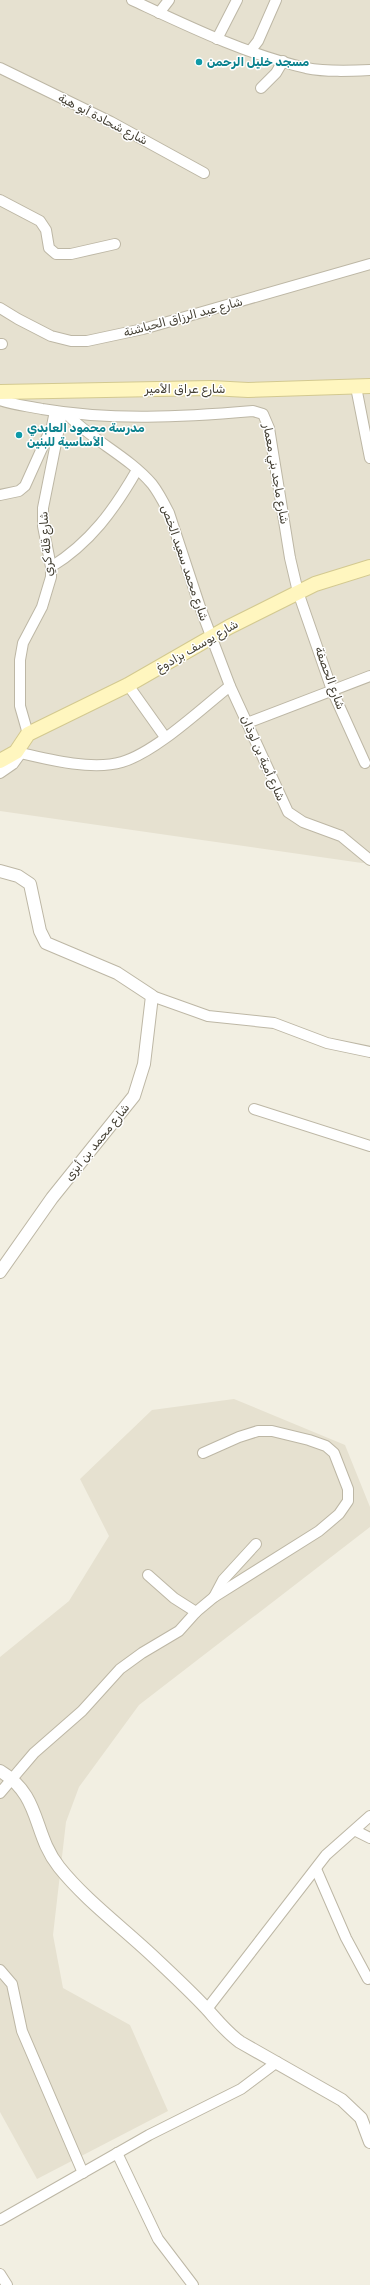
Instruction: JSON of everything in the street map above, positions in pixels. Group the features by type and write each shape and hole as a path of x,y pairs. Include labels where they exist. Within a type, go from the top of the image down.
{"main road":[{"name":"شارع عراق الأمير","path":"0,392 370,386"},
{"name":"شارع يوسف بزادوغ","path":"28,734 128,685 211,637 298,592 337,576 370,567"},
{"path":"0,761 18,752 28,734"}],"street":[{"path":"132,0 217,40 283,61 313,69 370,70"},
{"path":"159,12 169,0"},
{"path":"217,40 236,0"},
{"path":"252,50 258,41 276,0"},
{"path":"261,88 276,73 283,61"},
{"name":"شارع شحادة أبو هية","path":"0,68 111,122 204,173"},
{"path":"0,200 40,221 46,230 48,248 56,254 71,254 115,244"},
{"name":"شارع عبد الرزاق الحباشنة","path":"1,312 51,336 71,341 86,341 143,329 370,264"},
{"path":"356,387 370,458"},
{"path":"0,400 61,412 52,426 25,486 18,490 0,495"},
{"name":"شارع ماجد بني معمار","path":"61,412 152,418 253,411 263,414 269,428 290,558 298,592"},
{"name":"شارع محمد سعيد الخص","path":"61,412 137,470 156,490 169,513 211,637"},
{"name":"شارع قلة كري","path":"28,734 20,706 21,656 26,636 46,598 51,577 51,567 43,526 43,508 61,412"},
{"path":"51,567 72,553 92,534 112,511 137,470"},
{"name":"شارع الحصفة","path":"298,592 332,690 365,763"},
{"name":"شارع أمية بن لوذان","path":"211,637 230,686 288,812 303,822 341,836 370,860"},
{"path":"247,723 370,676"},
{"path":"128,685 165,737"},
{"path":"0,773 13,764 18,752 73,762 111,764 131,758 165,737 230,686"},
{"path":"0,871 24,879 30,884 40,931 46,943 117,973 152,996 208,1016 274,1023 327,1043 370,1052"},
{"name":"شارع محمد بن أبزى","path":"0,1272 52,1198 134,1096 144,1064 152,996"},
{"path":"254,1109 370,1146"},
{"path":"0,1793 34,1753 82,1711 113,1675 142,1653 179,1630 196,1612 214,1597 308,1538 335,1519 348,1502 348,1489 334,1453 326,1446 272,1431 258,1432 240,1437 203,1453"},
{"path":"214,1597 219,1584 256,1544"},
{"path":"148,1575 174,1598 196,1612"},
{"path":"0,1771 12,1778 30,1799 41,1832 58,1866 71,1881 207,2009 228,2033 240,2042 342,2100 365,2117 370,2142"},
{"path":"207,2009 326,1855 356,1831 370,1816"},
{"path":"356,1831 370,1838"},
{"path":"316,1869 346,1938 368,1979"},
{"path":"0,1970 12,1984 16,1994 22,2031 83,2173"},
{"path":"0,2220 117,2153 241,2089 277,2062"},
{"path":"117,2153 158,2239 193,2285"},
{"path":"0,2274 7,2285"}],"shaded area":[{"path":"0,0 370,0 370,862 362,863 0,811"},
{"path":"234,1399 345,1445 370,1507 370,1527 139,1705 79,1787 66,1822 53,1935 63,1988 130,2025 168,2111 37,2179 0,2112 0,1657 69,1601 109,1536 80,1479 152,1410"}],"place":[{"name":"مسجد خليل الرحمن","path":"199,62"},
{"name":"مدرسة محمود العابدي الأساسية للبنين","path":"19,435"}]}
